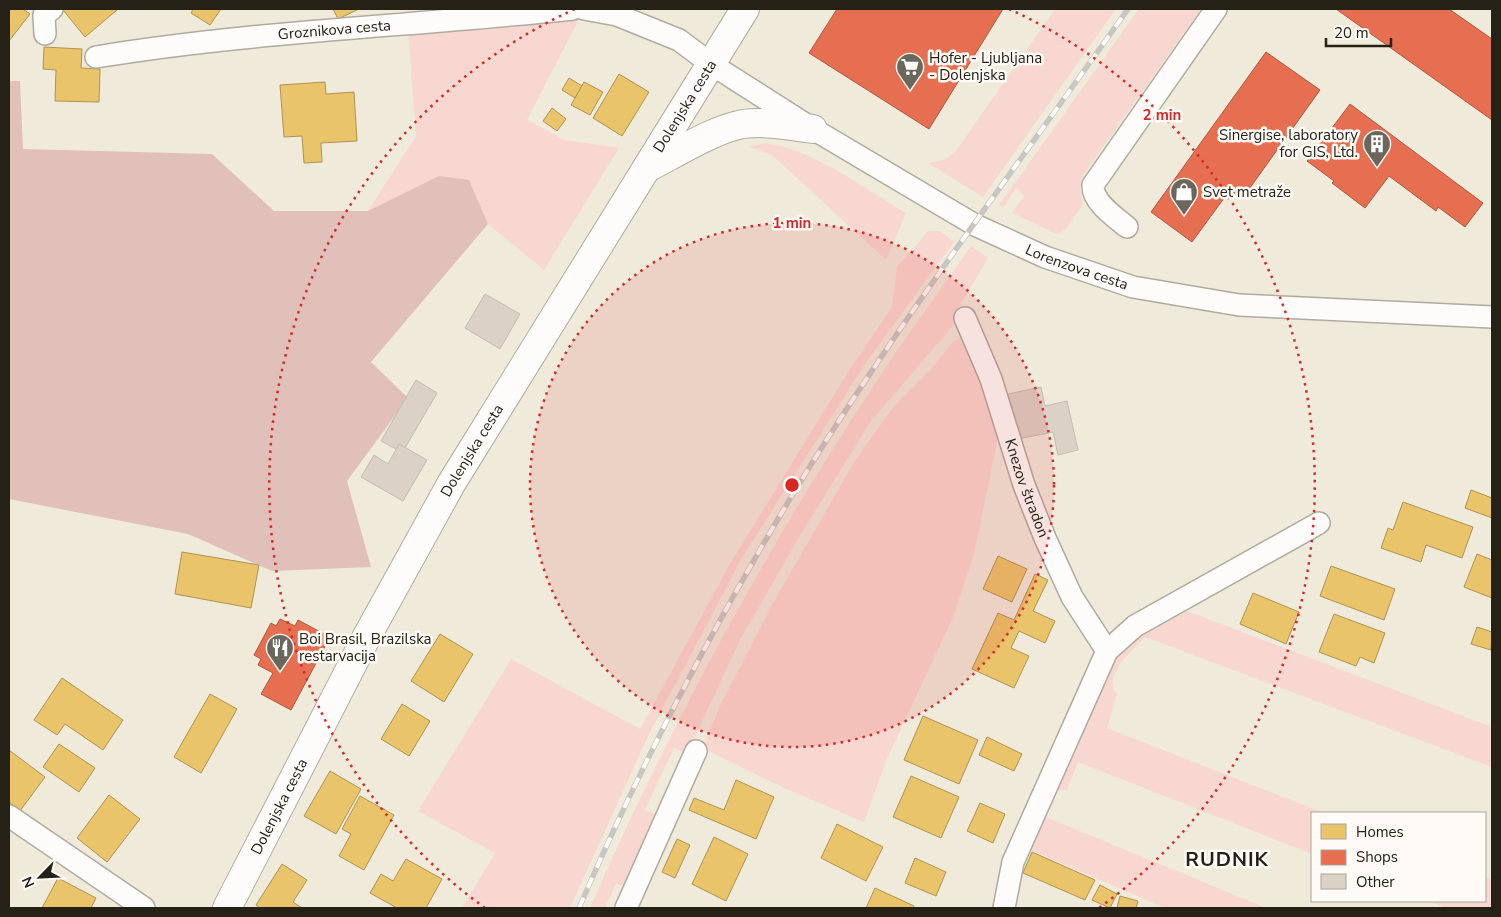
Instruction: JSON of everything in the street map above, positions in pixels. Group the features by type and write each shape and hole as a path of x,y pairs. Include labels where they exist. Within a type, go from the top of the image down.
{"main road":[{"name":"Dolenjska cesta","path":"227,908 321,723 451,484 745,9"},
{"path":"647,168 729,128 745,124 772,124 813,129"}],"street":[{"path":"45,34 44,15 52,9"},
{"name":"Groznikova cesta","path":"96,56 276,33 487,18 573,9"},
{"path":"584,9 617,16 679,40 711,64"},
{"path":"1127,227 1096,198 1093,185 1216,9"},
{"name":"Lorenzova cesta","path":"711,64 813,129 1007,241 1045,257 1133,287 1239,306 1492,317"},
{"name":"Knezov štradon","path":"965,318 992,379 1024,485 1045,538 1072,597 1107,651"},
{"path":"1004,908 1013,862 1107,651 1135,626 1319,524"},
{"path":"626,908 696,751"},
{"path":"9,816 144,908"}],"shaded area":[{"path":"1055,9 1116,9 983,197 928,163 944,160 956,151"},
{"path":"1139,9 1201,9 1083,175 1080,189 1083,204 1065,230 1057,234 1012,213 1024,196 1016,188 1003,208 999,205"},
{"path":"580,17 527,120 565,140 619,148 544,270 488,224 469,180 368,211 416,136 408,29"},
{"path":"9,81 20,81 23,149 212,154 274,211 368,211 439,176 469,180 488,224 371,362 408,398 347,481 371,567 272,571 188,534 9,499"},
{"path":"765,143 802,153 838,171 906,213 886,260 772,155 749,147"},
{"path":"928,231 940,231 954,242 865,364 742,558 650,732 570,908 462,908 495,853 418,811 511,659 640,729 731,562 848,372 892,307 897,267"},
{"path":"971,246 988,258 958,309 952,327 871,421 801,534 740,640 687,754 674,748 645,810 657,815 627,886 616,884 605,908 590,908 620,840 685,708 756,578 793,514 872,388"},
{"path":"960,338 965,339 1000,427 998,438 974,554 954,615 887,759 864,822 784,788 702,748 720,706 773,603 854,462 894,406 933,367 953,342"},
{"path":"1187,611 1492,727 1492,767 1145,637 1120,664 1116,672 1113,687 1117,694 1107,728 1321,812 1311,812 1311,854 1078,762 1067,790 1057,790 1116,659 1134,640"},
{"path":"1046,817 1266,908 1165,908 1029,849"},
{"path":"1486,877 1492,880 1492,908 1446,908 1431,902 1486,902"}],"building: Homes":[{"path":"9,9 23,9 30,14 9,41"},
{"path":"193,9 221,9 210,25 191,13"},
{"path":"333,9 359,9 338,19"},
{"path":"63,10 117,10 85,37"},
{"path":"44,47 82,49 81,68 100,69 99,102 55,101 56,70 43,69"},
{"path":"619,74 649,92 622,136 593,118"},
{"path":"569,78 582,86 575,98 562,90"},
{"path":"325,82 326,94 354,92 357,141 321,143 322,162 304,163 302,136 284,137 280,85"},
{"path":"584,82 603,92 590,115 571,105"},
{"path":"552,108 566,119 557,131 543,121"},
{"path":"1471,490 1492,498 1492,518 1465,508"},
{"path":"1403,502 1473,527 1462,558 1426,545 1421,562 1381,548 1388,528 1393,530"},
{"path":"182,552 259,565 251,608 175,594"},
{"path":"1477,554 1492,560 1492,598 1464,587"},
{"path":"998,556 1027,569 1012,602 983,589"},
{"path":"1331,566 1395,589 1384,620 1320,596"},
{"path":"1035,574 1048,580 1033,611 1055,621 1045,643 1019,631 1011,648 1029,656 1014,688 972,669 998,613 1014,620"},
{"path":"1253,593 1299,612 1286,644 1240,624"},
{"path":"1334,614 1385,633 1374,663 1360,657 1356,666 1319,652"},
{"path":"1477,627 1492,632 1491,650 1471,644"},
{"path":"440,634 473,654 444,702 411,681"},
{"path":"62,678 123,720 103,750 65,724 57,735 34,720"},
{"path":"210,694 237,709 201,773 174,757"},
{"path":"402,704 430,721 409,756 381,739"},
{"path":"923,716 978,740 959,784 904,760"},
{"path":"987,737 1022,754 1014,771 979,755"},
{"path":"59,744 95,768 79,792 43,767"},
{"path":"9,750 45,777 20,811 9,802"},
{"path":"330,771 361,789 336,834 304,816"},
{"path":"911,776 959,797 941,838 893,817"},
{"path":"736,780 774,797 756,839 689,810 694,798 724,810"},
{"path":"109,795 140,819 107,862 77,838"},
{"path":"360,796 394,815 364,870 339,856 351,834 342,829"},
{"path":"980,803 1005,814 993,843 967,831"},
{"path":"837,824 883,847 866,881 821,858"},
{"path":"714,837 748,854 726,901 692,884"},
{"path":"677,839 690,845 675,878 662,872"},
{"path":"1032,852 1095,880 1085,900 1023,873"},
{"path":"915,858 946,872 936,896 905,883"},
{"path":"406,859 442,879 426,908 397,908 370,893 381,874 393,881"},
{"path":"282,864 307,880 293,902 302,908 260,908 256,905"},
{"path":"58,878 96,898 91,908 42,908"},
{"path":"1100,885 1117,894 1110,908 1092,900"},
{"path":"875,888 914,906 913,908 866,908"},
{"path":"1120,896 1138,901 1136,908 1117,908"}],"building: Shops":[{"name":"Hofer - Ljubljana - Dolenjska","path":"837,9 1003,9 929,129 809,53"},
{"path":"1336,9 1449,9 1492,39 1492,120"},
{"path":"1266,52 1320,90 1242,199 1230,190 1192,242 1151,212"},
{"name":"Sinergise, laboratory for GIS, Ltd.","path":"1350,104 1483,203 1465,227 1438,207 1436,211 1389,176 1365,208 1307,161"},
{"path":"280,619 295,626 298,620 330,637 291,710 261,694 273,673 258,665 261,659 254,655 271,623 276,626"}],"building: Other":[{"path":"485,294 520,314 500,349 465,328"},
{"path":"416,380 437,393 405,448 399,444 396,449 381,441"},
{"path":"1041,387 1045,406 1067,401 1078,450 1058,455 1053,432 1018,439 1008,394"},
{"path":"399,444 427,460 403,501 361,477 374,455 388,464"}],"railway":[{"path":"579,908 630,796 685,685 744,577 807,471 924,295 1128,9"}],"place":[{"name":"Hofer - Ljubljana - Dolenjska","path":"910,91"},
{"name":"Sinergise, laboratory for GIS, Ltd.","path":"1377,168"},
{"name":"Svet metraže","path":"1184,216"},
{"name":"Boi Brasil, Brazilska restarvacija","path":"280,672"}],"district":[{"name":"RUDNIK","path":"1227,859"}]}
